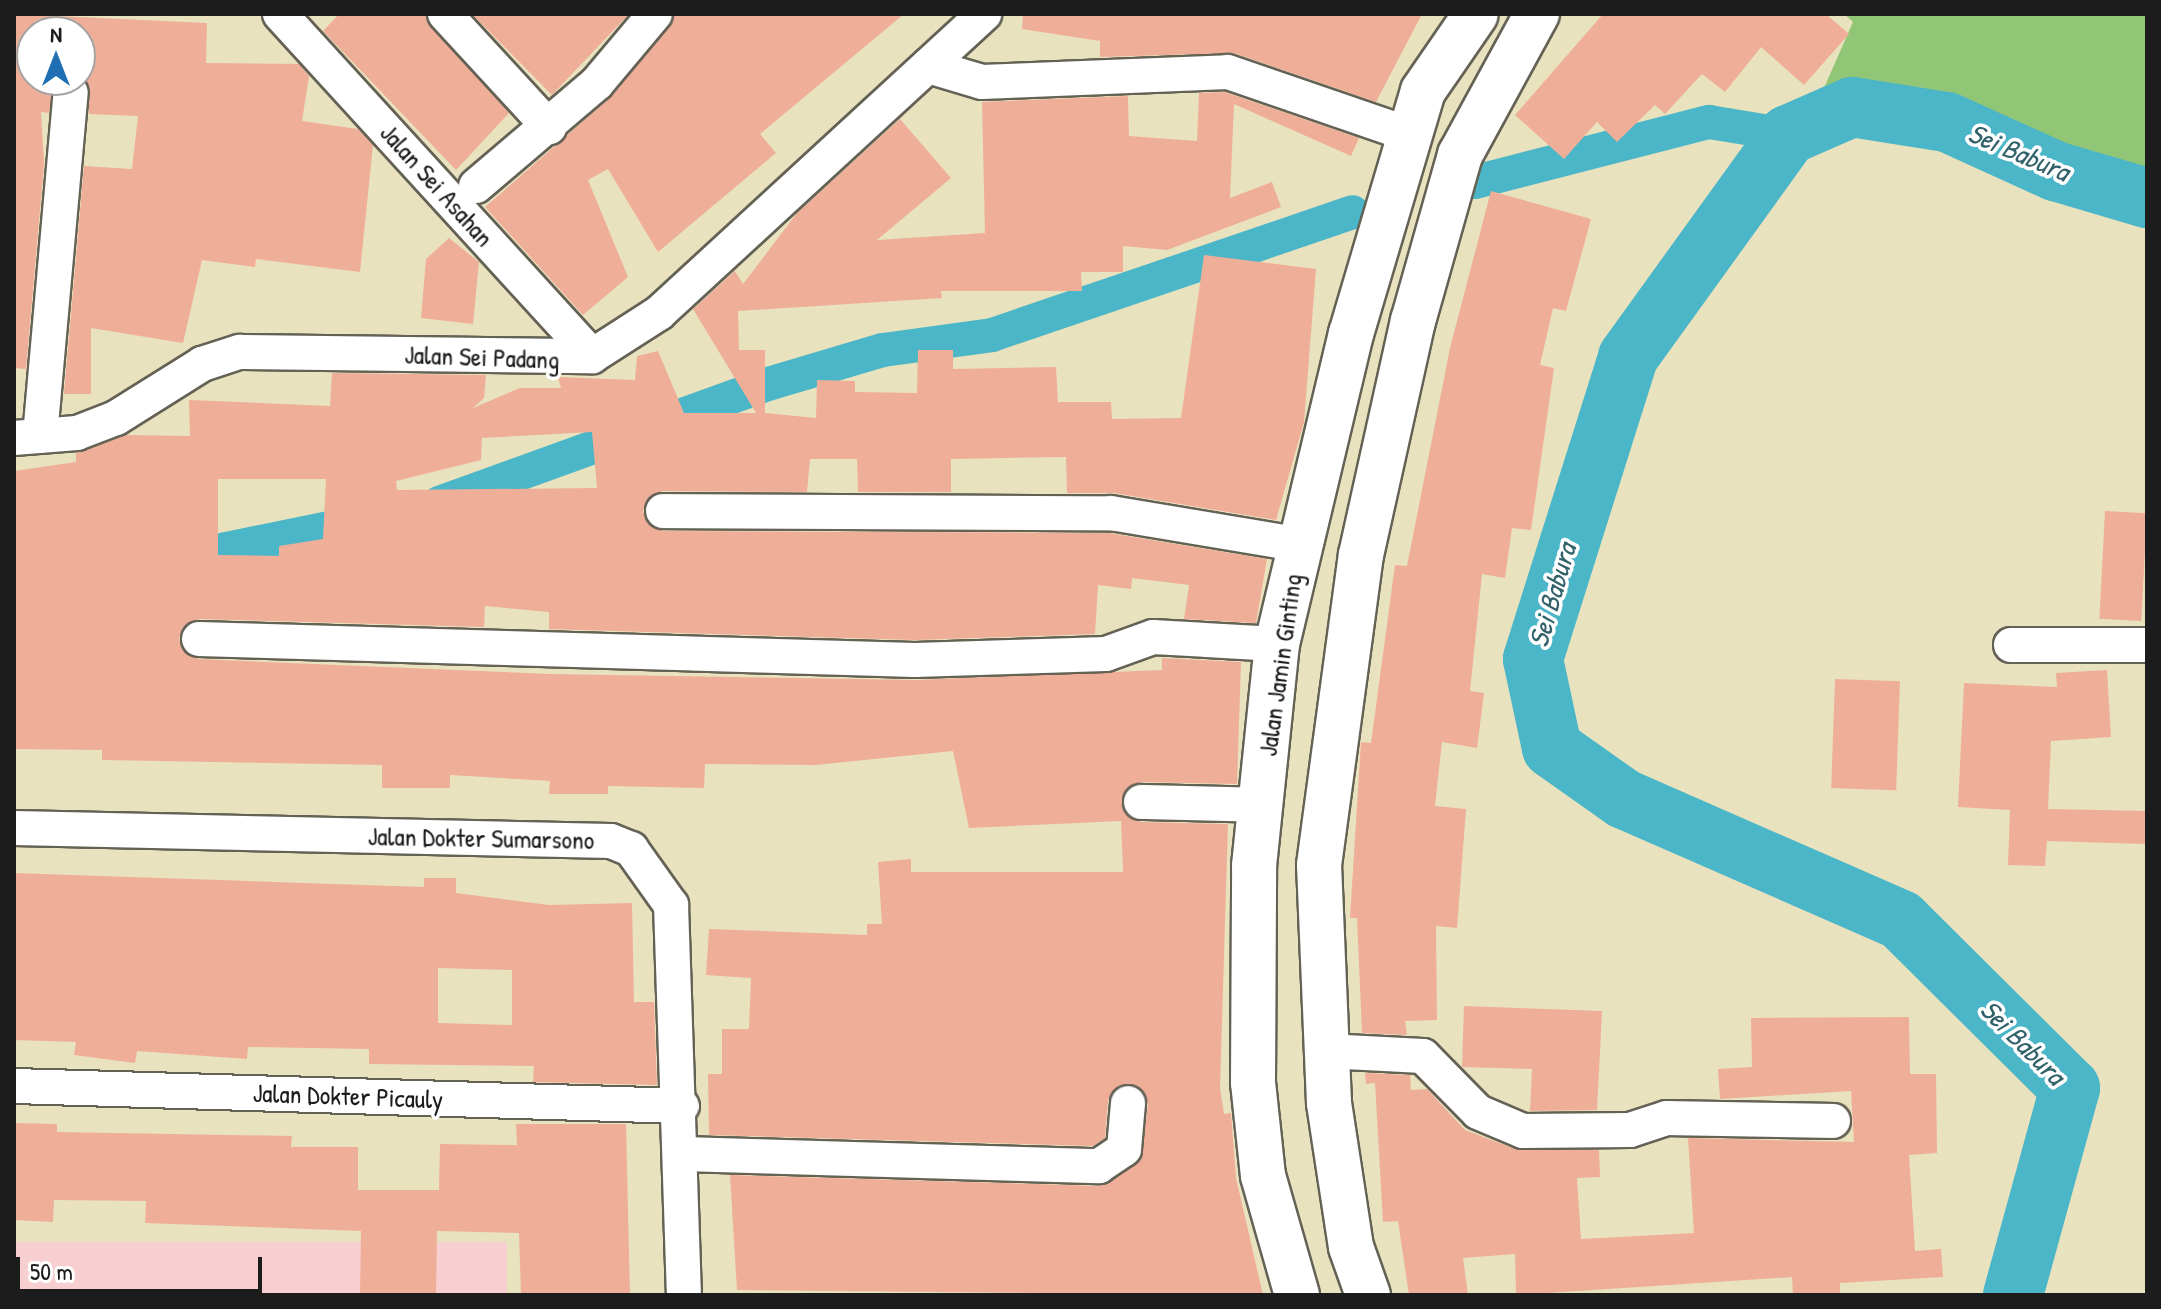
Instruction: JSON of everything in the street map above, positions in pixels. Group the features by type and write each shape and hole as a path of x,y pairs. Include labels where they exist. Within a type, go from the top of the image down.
{"main road":[{"name":"Jalan Jamin Ginting","path":"1297,1295 1263,1176 1253,1083 1254,866 1277,644 1297,544 1423,91 1476,14"},
{"path":"1368,1295 1351,1247 1326,1051 1319,865 1361,555 1413,321 1460,155 1537,14"},
{"path":"1297,544 1361,555"}],"street":[{"name":"Jalan Sei Asahan","path":"280,14 592,356"},
{"path":"445,14 549,127"},
{"path":"476,186 549,127 655,14"},
{"name":"Jalan Sei Padang","path":"27,437 116,418 202,364 240,352 592,356 659,313 984,14"},
{"path":"928,66 982,82 1228,72 1411,135"},
{"path":"27,437 70,96"},
{"path":"663,511 1111,513 1297,544"},
{"path":"199,639 915,660 1106,654 1153,637 1277,644"},
{"path":"2011,645 2147,645"},
{"path":"1141,802 1261,805"},
{"name":"Jalan Dokter Sumarsono","path":"14,828 621,845 658,881 671,905 682,1106 684,1295"},
{"path":"1326,1051 1423,1056 1478,1112 1523,1131 1630,1130 1667,1118 1833,1121"},
{"name":"Jalan Dokter Picauly","path":"14,1086 682,1106"},
{"path":"683,1154 1099,1166 1124,1149 1128,1103"}],"shaded area":[{"path":"14,1242 507,1242 507,1295 14,1295"}],"green space":[{"path":"1844,14 2147,14 2147,197 1852,107 1816,106 1853,22"}],"building":[{"path":"14,14 57,16 16,16 16,96 52,96 49,113 41,112 44,164 26,369 14,368"},
{"path":"339,14 426,14 509,113 456,170 323,31"},
{"path":"472,14 629,14 552,95"},
{"path":"674,14 904,14 760,134 776,153 658,252 608,169 588,180 628,277 583,315 485,207 612,96"},
{"path":"1023,14 1422,14 1376,102 1234,53 1100,57 1100,41 1022,29"},
{"path":"1603,14 1826,14 1849,34 1804,85 1761,47 1725,92 1702,74 1665,114 1655,105 1617,142 1597,122 1564,159 1515,115"},
{"path":"96,18 207,23 206,63 299,64 309,76 302,121 358,129 373,145 360,272 256,259 255,267 202,260 183,343 91,328 91,394 64,394 84,166 132,169 138,116 89,114 87,96 96,96"},
{"path":"1225,92 1359,138 1351,156 1234,104 1230,198 1272,182 1281,207 1167,250 1123,246 1123,272 1081,272 1082,291 941,291 942,298 738,311 739,350 765,350 765,413 816,418 817,380 855,381 855,392 917,393 918,350 953,350 953,369 1056,367 1058,402 1111,402 1112,419 1181,418 1204,255 1316,269 1304,422 1276,520 1114,493 1067,493 1066,457 951,459 951,492 858,492 857,459 810,459 807,492 663,491 646,500 643,512 663,531 1109,533 1267,559 1256,623 1184,619 1189,585 1132,578 1131,589 1098,585 1095,634 915,640 549,629 549,612 485,606 484,627 200,619 182,628 179,639 198,659 549,674 916,680 1162,670 1162,658 1241,662 1237,784 1141,782 1121,802 1140,822 1228,824 1220,1088 1224,1114 1231,1113 1236,1178 1263,1295 737,1290 730,1175 1099,1186 1141,1160 1148,1104 1139,1086 1119,1085 1108,1100 1105,1138 1093,1146 709,1135 708,1074 722,1074 722,1029 749,1029 751,978 706,975 709,929 867,935 867,924 882,924 878,862 911,859 911,872 1123,872 1121,821 969,828 953,751 815,765 705,764 704,788 608,786 608,794 549,794 550,781 450,775 450,788 382,788 382,765 102,760 102,750 14,749 14,471 76,462 76,453 126,435 190,436 189,400 330,406 332,373 486,375 484,398 473,408 520,388 561,388 558,377 635,380 637,356 658,351 684,413 756,413 693,309 735,271 743,284 797,213 900,119 951,178 877,240 985,233 982,102 1128,96 1129,136 1197,141 1199,93","holes":["592,432 597,488 397,490 396,481 481,460 482,438","218,479 326,479 323,539 279,546 279,556 218,555"]},
{"path":"1491,191 1591,219 1566,311 1553,308 1540,365 1554,368 1531,530 1512,528 1505,578 1482,574 1470,691 1484,693 1477,748 1442,742 1435,806 1466,809 1457,928 1436,926 1437,1020 1405,1021 1407,1035 1362,1033 1357,918 1350,918 1361,742 1371,743 1395,565 1407,566 1450,348"},
{"path":"449,238 479,262 473,324 421,318 426,259"},
{"path":"2105,511 2147,513 2141,621 2099,619"},
{"path":"2107,670 2111,737 2051,741 2048,809 2147,811 2147,844 2047,841 2045,866 2008,865 2010,810 1958,807 1964,683 2057,687 2056,673"},
{"path":"1835,679 1900,681 1896,790 1831,788"},
{"path":"14,873 424,887 424,878 456,878 456,893 549,905 632,903 634,1002 654,1002 657,1085 533,1082 534,1066 369,1064 369,1049 248,1047 247,1059 137,1051 135,1063 74,1055 76,1042 14,1040","holes":["438,968 512,970 512,1025 438,1023"]},
{"path":"1464,1006 1602,1011 1597,1110 1530,1111 1532,1069 1462,1067"},
{"path":"1909,1017 1910,1074 1936,1074 1937,1153 1909,1155 1915,1251 1941,1249 1943,1277 1840,1283 1840,1295 1793,1295 1792,1277 1516,1295 1515,1254 1463,1258 1468,1295 1409,1295 1398,1221 1383,1222 1375,1083 1366,1084 1365,1073 1410,1075 1411,1090 1427,1089 1465,1130 1515,1149 1599,1150 1600,1177 1577,1178 1581,1239 1694,1233 1688,1138 1854,1142 1851,1091 1720,1099 1718,1069 1752,1067 1751,1018"},
{"path":"14,1123 57,1124 57,1132 292,1136 291,1147 358,1147 358,1190 439,1190 440,1144 517,1145 516,1124 626,1124 630,1295 521,1295 519,1233 437,1231 436,1295 360,1295 361,1231 145,1223 146,1201 54,1200 53,1222 14,1220"}],"waterway":[{"name":"Sei Babura","path":"2013,1295 2070,1088 1901,920 1624,799 1552,748 1533,659 1628,357 1788,135 1852,107 1947,122 2055,171 2147,198"},
{"path":"1475,182 1709,122 1788,135"},
{"path":"439,503 768,384 883,350 992,335 1353,212"},
{"path":"173,560 368,520"}]}
